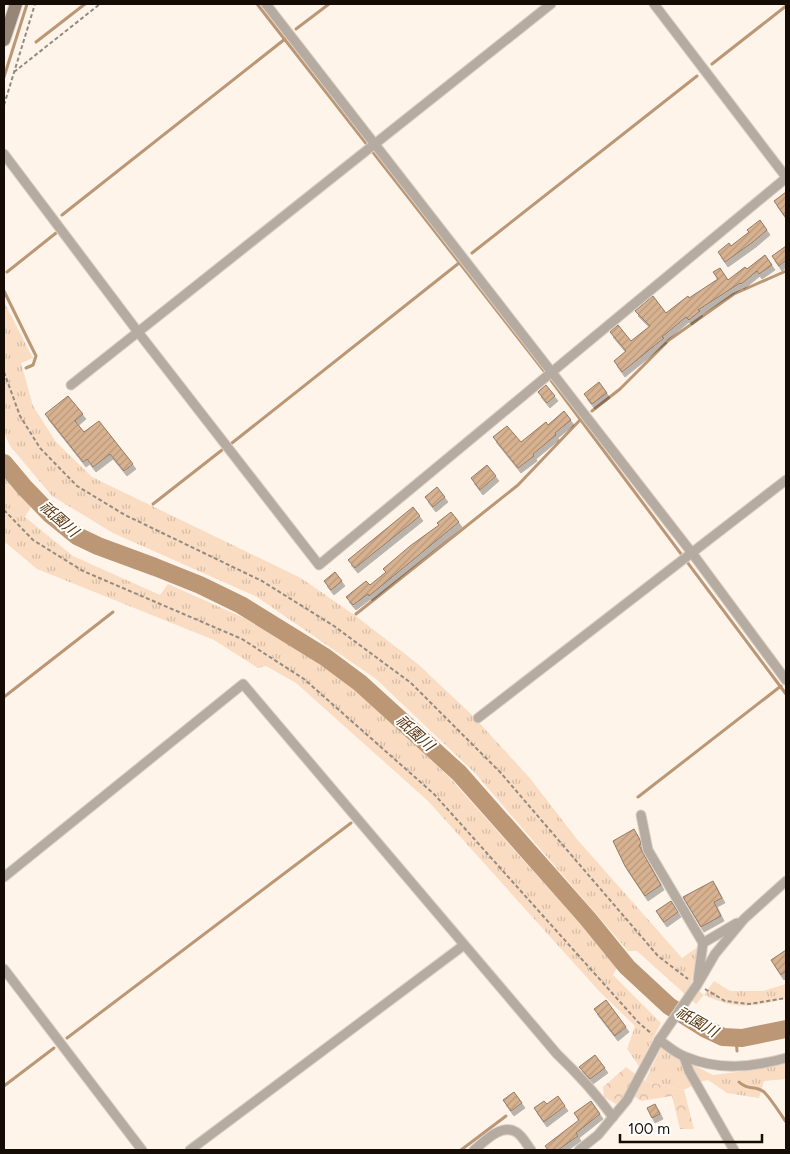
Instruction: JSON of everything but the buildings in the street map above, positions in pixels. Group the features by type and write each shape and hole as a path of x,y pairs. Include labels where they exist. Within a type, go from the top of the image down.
{"main road":[{"path":"4,40 16,4"}],"street":[{"path":"266,4 552,371 692,553 786,680"},
{"path":"71,385 551,4"},
{"path":"4,154 138,332 319,565 786,178 654,4"},
{"path":"478,718 786,480"},
{"path":"4,877 243,684 557,1054 594,1091 613,1117"},
{"path":"641,815 648,850 703,943 697,985"},
{"path":"580,1150 598,1135 627,1100 659,1040 716,954 744,919 786,881"},
{"path":"703,943 744,919"},
{"path":"190,1150 464,945"},
{"path":"4,969 142,1150"},
{"path":"659,1040 684,1057 710,1066 737,1067 786,1058"},
{"path":"684,1057 689,1071 734,1150"},
{"path":"474,1150 498,1132 510,1130 517,1132 531,1150"}],"path":[{"path":"4,105 35,4"},
{"path":"14,72 100,4"},
{"path":"4,372 20,416 40,448 76,486 125,515 262,580 334,626 411,683 500,772 658,956 697,985 725,1001 748,1004 786,998"},
{"path":"4,510 33,540 82,571 242,639 304,679 434,794 638,1022 659,1040"}],"green space":[{"path":"4,302 33,358 21,363 33,406 56,442 92,477 301,578 357,617 418,664 472,715 529,777 576,838 682,958 699,946 691,985 704,995 696,1004 637,951 628,951 475,773 376,679 257,597 113,533 52,496 10,446 4,433"},
{"path":"4,472 31,507 25,517 73,556 160,595 168,584 251,621 351,684 450,778 618,966 613,975 661,1023 639,1066 627,1049 635,1026 599,991 428,801 296,683 266,666 258,668 214,640 37,569 6,543 4,544"},
{"path":"714,981 730,991 763,991 786,984 786,999 754,1005 745,1006 726,1003 704,995"},
{"path":"661,1048 713,1075 760,1069 786,1062 786,1079 764,1081 759,1098 727,1093 708,1080 699,1082 684,1090 645,1081"},
{"path":"626,1067 645,1081 684,1090 694,1129 680,1129 672,1096 641,1101 628,1092 616,1104 604,1097 603,1087"}],"waterway":[{"path":"4,77 27,4"},
{"path":"36,42 85,4"},
{"path":"257,4 544,371 786,694"},
{"path":"296,29 329,4"},
{"path":"712,64 786,6"},
{"path":"62,215 285,39"},
{"path":"472,253 697,76"},
{"path":"7,272 56,233"},
{"path":"232,443 459,263"},
{"path":"592,411 620,389 669,340 734,294 786,271"},
{"path":"4,291 36,356 33,365 26,368"},
{"path":"356,614 518,485 580,420"},
{"path":"153,504 222,450"},
{"name":"祇園川","path":"4,463 50,514 77,536 98,546 200,585 241,605 325,657 360,683 459,773 588,919 627,967 669,1006 704,1028 723,1037 742,1038 786,1029"},
{"path":"4,697 113,612"},
{"path":"638,797 781,686"},
{"path":"67,1038 351,823"},
{"path":"736,1038 737,1051"},
{"path":"4,1086 54,1048"},
{"path":"739,1082 742,1085 764,1092 786,1122"},
{"path":"461,1150 506,1116"}]}
